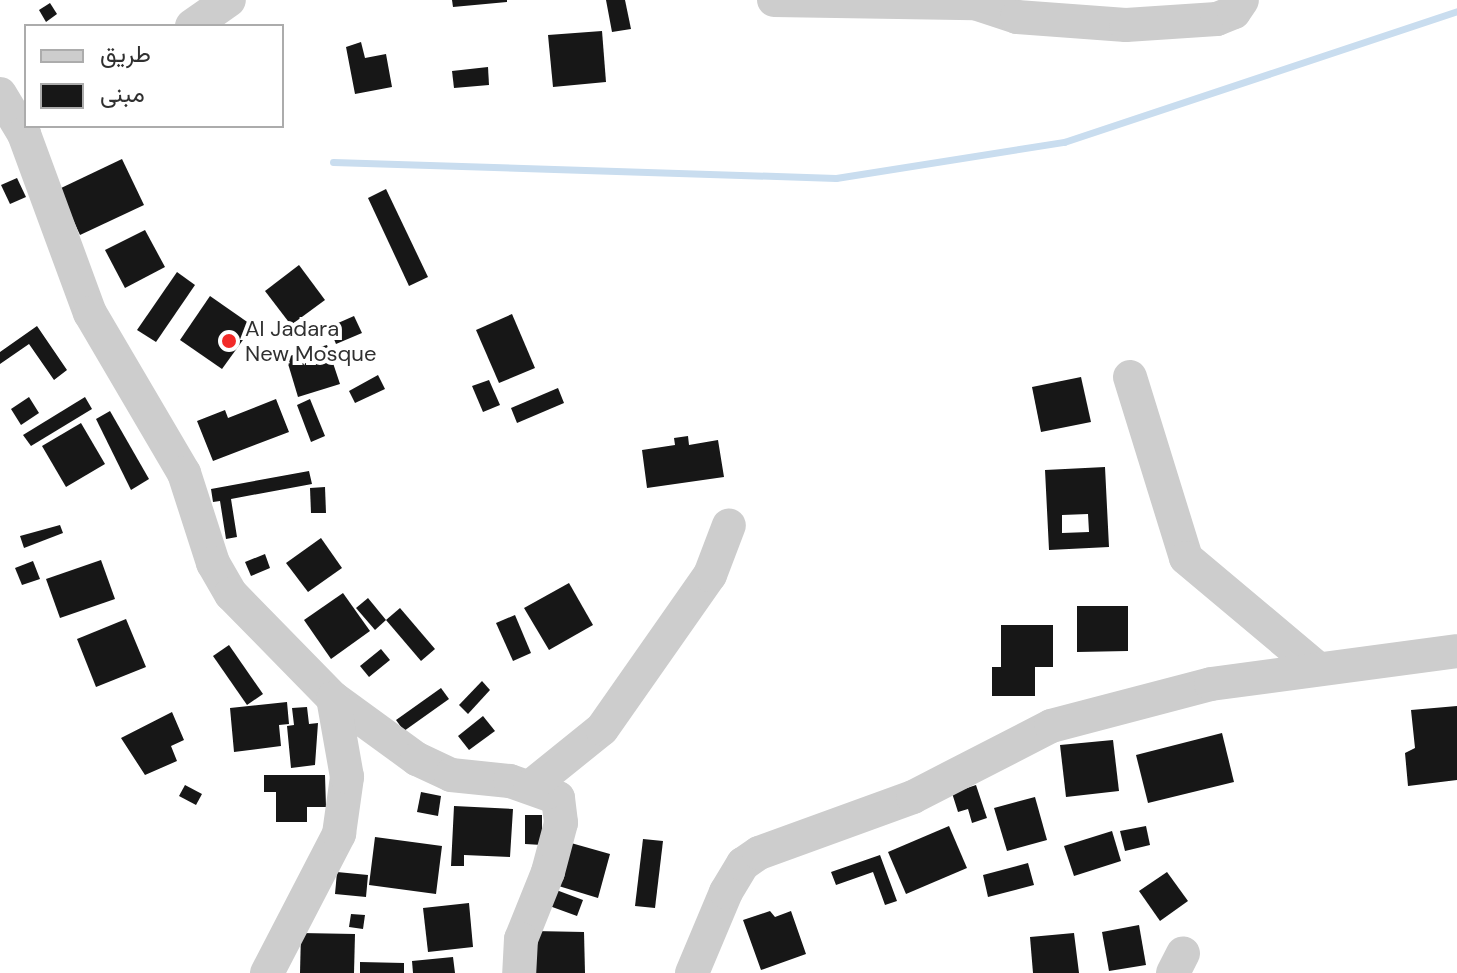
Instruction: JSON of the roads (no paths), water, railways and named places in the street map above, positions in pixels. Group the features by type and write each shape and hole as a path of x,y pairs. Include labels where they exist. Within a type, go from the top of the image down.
{"street":[{"path":"195,24 229,0"},
{"path":"774,0 975,3 1017,17 1126,25 1217,19 1234,12 1242,0"},
{"path":"0,94 24,134 90,313 184,473 213,563 231,594 333,698 439,771 530,787 558,798 563,811 548,872 521,939 519,973"},
{"path":"1130,377 1186,558 1317,668"},
{"path":"530,787 602,729 710,575 729,525"},
{"path":"692,973 726,892 743,864 759,853 913,797 1079,715 1211,684 1457,651"},
{"path":"267,973 339,834 347,777 333,698"}],"waterway":[{"path":"333,162 836,178 1064,142 1457,11"}],"place":[{"name":"Al Jadara New Mosque","path":"229,341"}]}
